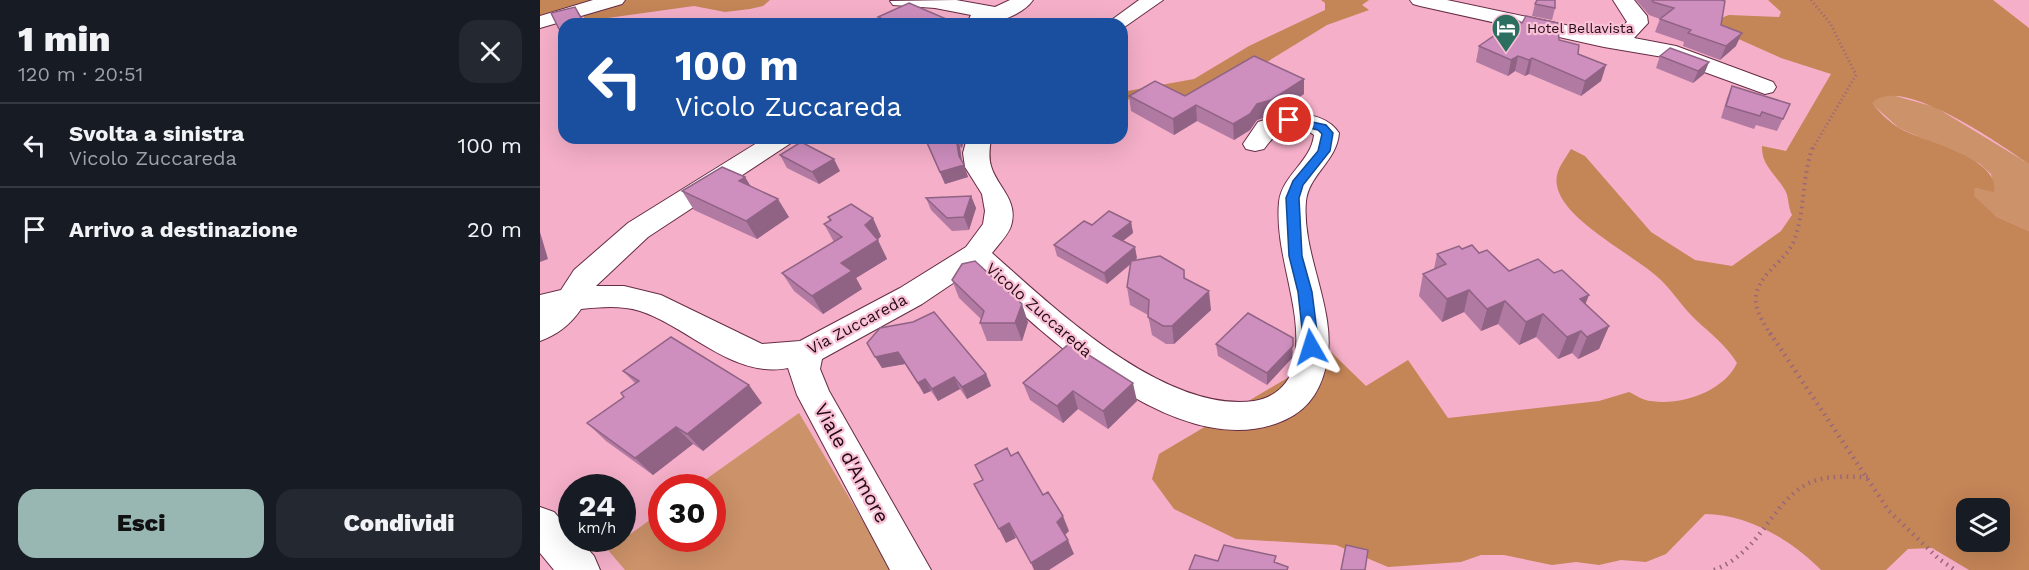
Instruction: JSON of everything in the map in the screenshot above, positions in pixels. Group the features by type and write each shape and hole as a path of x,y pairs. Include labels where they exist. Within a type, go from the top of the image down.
{"street":[{"path":"540,22 615,0"},
{"path":"1125,18 1153,0"},
{"path":"1420,0 1604,42 1618,42 1668,51 1765,87"},
{"path":"1618,42 1638,23 1637,16 1623,0"},
{"path":"900,1 935,2 994,14"},
{"path":"1452,6 1464,17 1614,55 1607,63"},
{"name":"Vicolo Zuccareda","path":"976,254 1071,341 1104,365 1158,395 1218,416 1272,413 1299,391 1304,384 1308,368 1311,347 1305,292 1296,256 1293,198 1298,184 1324,151 1327,133 1322,127 1289,120 1276,122 1265,129 1255,144"},
{"path":"540,329 562,313 585,278 638,230 773,144"},
{"name":"Via Zuccareda","path":"540,306 572,299 628,297 650,303 746,352 762,357 780,357 807,352 911,296 976,254 997,226 999,211 995,194 978,167 976,153 978,144"},
{"name":"Viale d'Amore","path":"807,352 804,369 814,395 911,570"},
{"path":"540,525 580,570"}],"path":[{"path":"1811,0 1830,22 1856,75 1817,137 1805,173 1803,219 1784,258 1766,277 1756,293 1757,308 1768,331 1889,511 1939,559 1955,570"},
{"path":"1714,570 1726,565 1754,543 1774,514 1794,492 1815,480 1841,476 1868,477"}],"shaded area":[{"path":"540,0 770,0 763,6 725,12 694,6 608,18 584,18 581,12 540,25"},
{"path":"1321,0 1369,0 1362,5 1369,10 1327,25 1189,110 1138,96 1128,100 1128,91 1194,79 1249,46 1325,10 1325,3"},
{"path":"1768,0 1993,0 2029,28 2029,164 1974,128 1927,104 1904,97 1886,96 1872,103 1884,117 1899,128 1958,152 1985,169 1993,180 1994,192 1975,188 1974,196 1997,217 2029,231 2029,570 1969,570 1932,548 1908,549 1886,570 1821,570 1796,549 1768,531 1737,519 1705,514 1666,554 1646,562 1621,560 1599,565 1576,562 1552,565 1504,555 1481,555 1461,562 1388,567 1336,545 1236,539 1174,509 1152,479 1159,454 1331,352 1366,386 1408,360 1448,418 1599,401 1629,392 1648,401 1676,401 1701,394 1722,381 1737,363 1728,351 1651,271 1603,238 1573,213 1562,199 1556,181 1560,166 1571,149 1585,156 1651,232 1695,260 1732,266 1781,231 1792,215 1786,192 1767,165 1762,146 1786,151 1831,74 1781,58 1705,24 1729,15 1779,17 1781,12"},
{"path":"1888,94 1935,107 2029,164 2029,231 1997,217 1973,196 1975,188 1994,191 1991,174 1980,164 1899,128 1871,103 1877,97"},
{"path":"799,413 892,570 625,570 610,552 636,552 636,530 648,521 648,552 726,552 726,474 713,474"}],"building":[{"path":"1537,0 1555,0 1555,8 1535,4"},
{"path":"1652,0 1725,1 1721,25 1742,33 1726,46 1688,33 1691,30 1660,19 1674,8"},
{"path":"909,3 944,18 880,18 878,17"},
{"path":"575,7 581,18 558,18 558,27 551,13"},
{"path":"1526,16 1558,23 1559,40 1579,45 1578,54 1606,65 1585,81 1532,58 1529,60 1518,56 1511,60 1479,46 1517,20 1522,23"},
{"path":"1670,48 1709,62 1698,71 1660,56"},
{"path":"1254,56 1304,79 1271,100 1257,104 1250,114 1233,124 1196,105 1173,119 1129,96 1155,81 1185,96"},
{"path":"1732,86 1790,104 1783,119 1762,112 1760,116 1726,106"},
{"path":"798,144 805,144 834,159 812,172 780,155"},
{"path":"928,144 957,144 959,156 964,165 940,172"},
{"path":"722,167 745,177 739,181 778,199 746,221 682,191"},
{"path":"971,196 964,217 947,218 926,198"},
{"path":"851,204 873,218 865,225 878,240 841,263 852,271 812,296 782,273 842,237 824,224 831,220 828,217"},
{"path":"1109,211 1131,222 1113,236 1135,247 1104,273 1054,245 1084,221 1092,225"},
{"path":"1472,245 1479,253 1487,250 1509,271 1538,259 1554,273 1562,270 1589,295 1580,299 1609,326 1587,337 1581,331 1567,337 1543,314 1526,322 1505,301 1487,309 1469,290 1447,299 1423,274 1446,264 1437,254 1459,246 1462,249"},
{"path":"1160,256 1184,270 1184,278 1209,291 1172,326 1163,326 1148,317 1149,300 1127,287 1131,261"},
{"path":"975,261 1022,304 1015,323 980,323 984,311 952,280 962,264"},
{"path":"934,312 986,374 962,387 954,377 932,389 925,379 918,383 898,352 875,357 867,343 880,328 913,322"},
{"path":"1248,313 1293,338 1293,346 1267,373 1216,344"},
{"path":"671,337 749,385 687,434 676,427 635,458 587,423 624,397 621,393 639,381 623,371"},
{"path":"1070,343 1133,383 1103,411 1073,391 1057,406 1023,383"},
{"path":"1007,448 1011,456 1018,452 1043,495 1048,492 1063,516 1057,522 1068,540 1031,563 1009,523 999,529 974,484 983,480 975,465"},
{"path":"1224,545 1276,556 1274,562 1288,567 1287,570 1189,570 1195,555 1218,561"},
{"path":"1346,545 1368,550 1365,570 1341,570"}],"place":[{"name":"Hotel Bellavista","path":"1506,54"}],"route":[{"path":"1289,120 1322,127 1327,133 1324,151 1298,184 1293,198 1296,256 1305,292 1311,347"}]}
